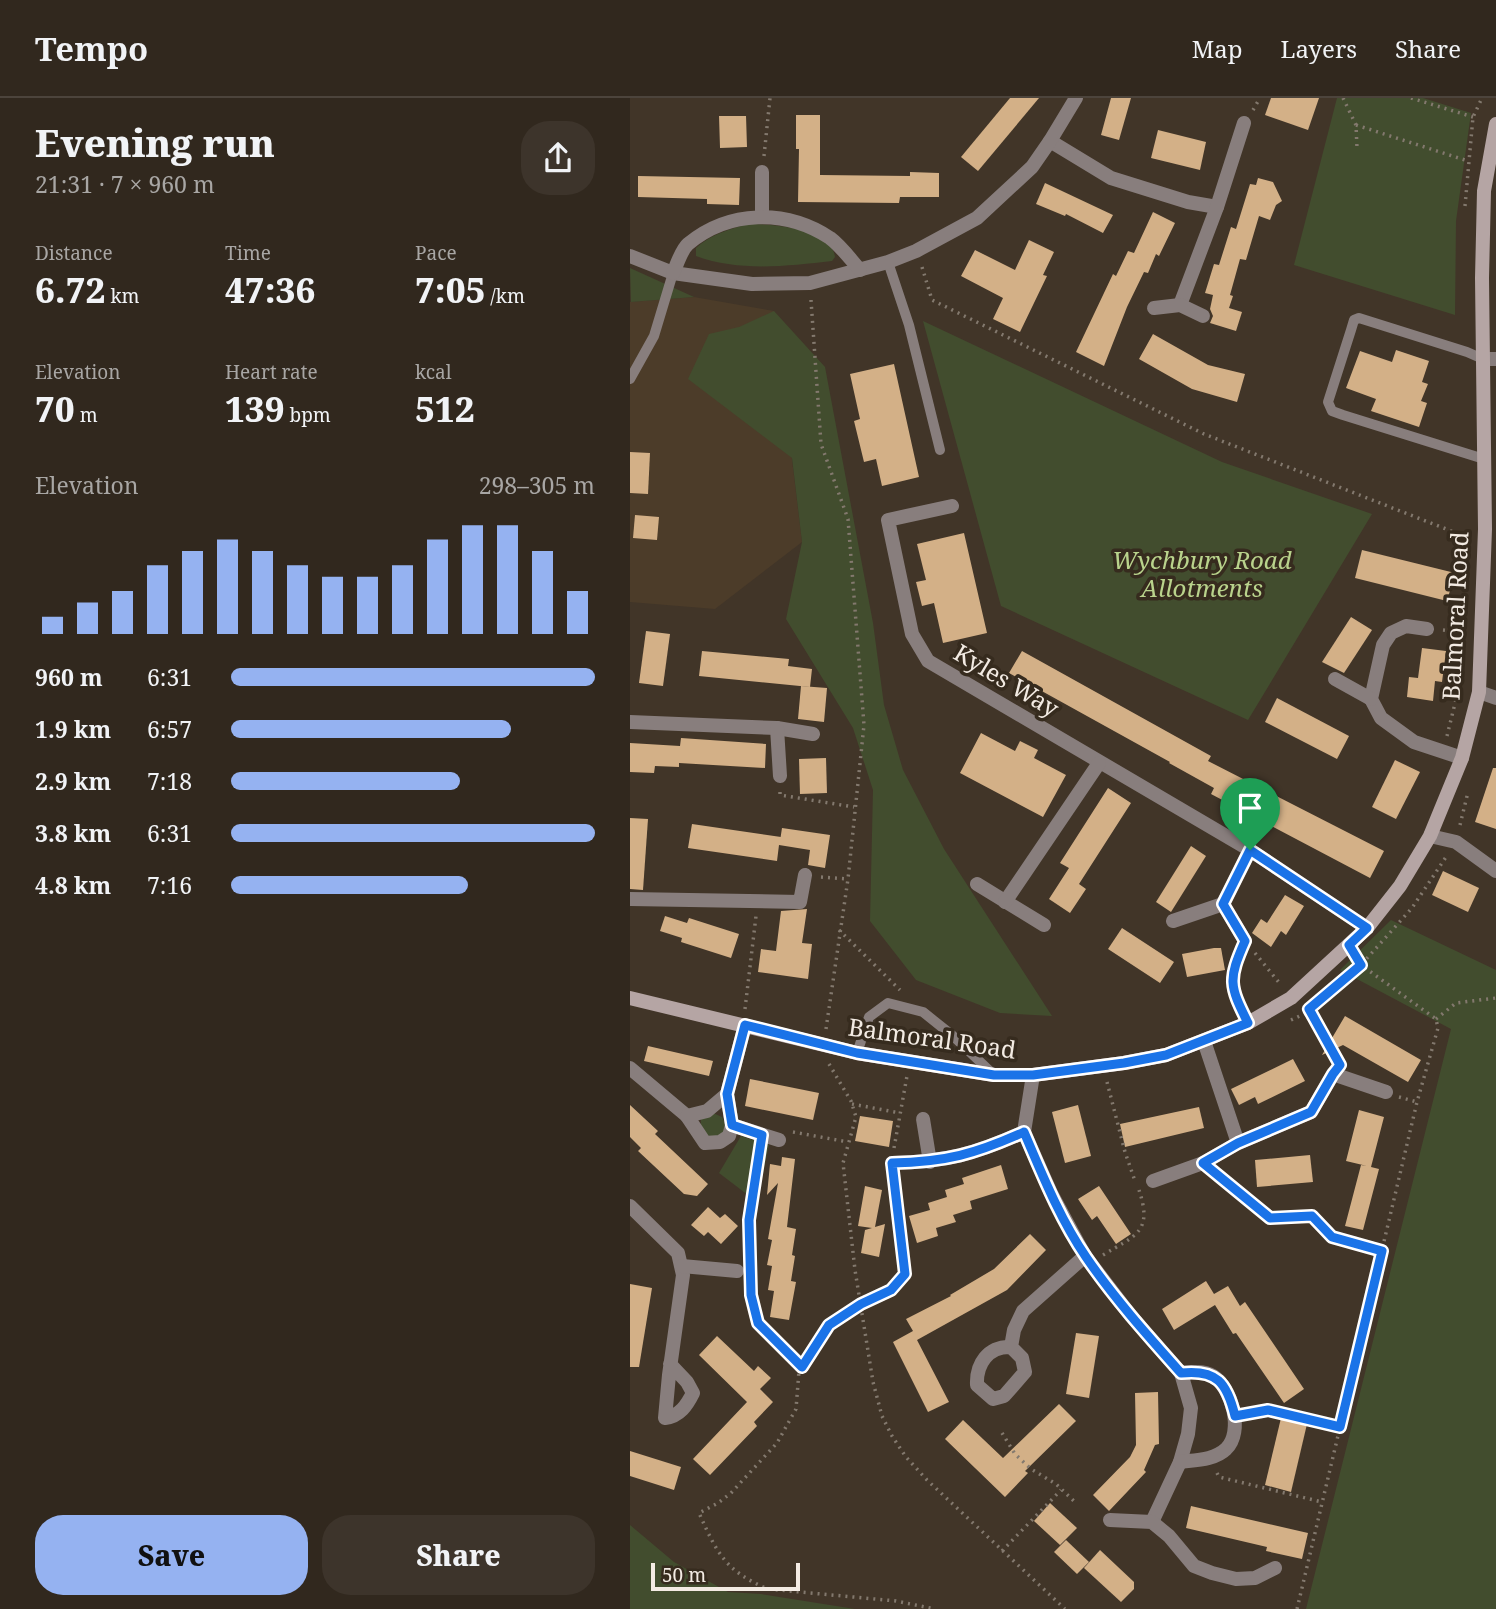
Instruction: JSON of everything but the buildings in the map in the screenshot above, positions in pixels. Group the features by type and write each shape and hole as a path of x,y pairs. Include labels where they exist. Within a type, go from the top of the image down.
{"street":[{"path":"630,256 673,273 752,284 810,284 888,262 916,251 977,218 1032,167 1076,98"},
{"path":"1180,305 1217,207 1244,123"},
{"name":"Balmoral Road","path":"630,998 857,1053 994,1075 1033,1075 1166,1055 1248,1023 1291,998 1367,928 1400,886 1430,836 1462,758 1479,692 1484,459 1490,359 1482,278 1484,191 1496,124"},
{"path":"1050,141 1111,178 1188,202 1217,207"},
{"path":"762,172 762,215"},
{"path":"673,273 686,246 734,220 762,215 804,224 832,240 860,270"},
{"path":"1154,308 1180,305 1203,316"},
{"name":"Kyles Way","path":"952,506 888,520 912,634 928,661 1250,850 1367,928"},
{"path":"1371,699 1383,645 1391,633 1406,626 1427,628"},
{"path":"1335,679 1371,699 1381,718 1414,742 1462,758"},
{"path":"1479,692 1496,698"},
{"path":"630,722 777,728 813,734"},
{"path":"777,728 780,776"},
{"path":"1005,902 1099,763"},
{"path":"1430,836 1456,842 1496,871"},
{"path":"1173,921 1223,904 1250,850"},
{"path":"630,898 800,902 805,875"},
{"path":"977,884 1044,925"},
{"path":"1223,904 1245,941"},
{"path":"630,1068 687,1116 705,1143 720,1142 729,1136 732,1125 727,1094 745,1025"},
{"path":"1204,1041 1238,1143"},
{"path":"1153,1181 1203,1163 1238,1143 1311,1112 1333,1074 1386,1093"},
{"path":"1033,1075 1024,1132 1051,1194 1088,1259 1131,1316 1181,1373 1191,1408 1188,1434 1180,1462 1153,1522"},
{"path":"687,1116 707,1111 727,1094"},
{"path":"923,1119 930,1162"},
{"path":"732,1125 779,1140"},
{"path":"892,1163 930,1162 981,1151 1024,1132"},
{"path":"630,1206 678,1253 682,1266 682,1285 670,1364"},
{"path":"1012,1348 1014,1330 1023,1311 1088,1259"},
{"path":"682,1266 737,1271"},
{"path":"1180,1462 1211,1458 1227,1448 1233,1435 1235,1416 1231,1399 1223,1384 1211,1375 1181,1373"},
{"path":"1110,1520 1153,1522 1170,1536 1194,1566 1212,1573 1236,1579 1255,1578 1275,1568"}],"lane":[{"path":"888,262 909,325 940,450"},
{"path":"630,379 654,336 673,273"},
{"path":"1484,459 1332,411 1328,402 1354,320 1359,318 1490,359"},
{"path":"857,1053 869,1017 888,1003 923,1012 994,1075"}],"path":[{"path":"762,172 770,98"},
{"path":"1258,103 1260,98"},
{"path":"1343,98 1356,125 1357,148"},
{"path":"1411,98 1496,124"},
{"path":"1356,125 1468,161"},
{"path":"916,251 932,300 1204,434 1484,544"},
{"path":"810,284 821,444 848,519 864,725 848,879 824,1046 825,1056 852,1104 856,1117 843,1163 873,1382 882,1416 906,1457 927,1480 1065,1609"},
{"path":"780,776 780,795 854,807"},
{"path":"1280,1024 1304,1014 1361,965 1412,908 1456,842 1469,789"},
{"path":"805,875 848,879"},
{"path":"745,1025 746,989 758,901"},
{"path":"839,930 923,1012"},
{"path":"1248,1023 1235,997 1232,971 1245,941 1291,998"},
{"path":"1297,1609 1438,1028 1436,1019 1361,965 1349,945"},
{"path":"1436,1019 1456,1003 1496,998"},
{"path":"1309,1009 1340,1065 1333,1074"},
{"path":"909,1071 892,1163 905,1274 891,1290 861,1304 829,1325 799,1371 796,1409 777,1443 731,1493 699,1513 715,1550 736,1573 768,1589 896,1601 934,1609"},
{"path":"1095,1084 1117,1081"},
{"path":"1088,1259 1138,1232 1144,1224 1146,1210 1125,1152 1108,1082"},
{"path":"852,1104 900,1113"},
{"path":"779,1140 781,1130 849,1142"},
{"path":"762,1135 749,1220 751,1295 758,1323 802,1367"},
{"path":"1203,1163 1270,1218 1312,1216 1332,1237 1382,1251"},
{"path":"1138,1188 1153,1181"},
{"path":"1235,1416 1268,1410 1340,1427"},
{"path":"1002,1433 1015,1454 1031,1469 1062,1489 1076,1503"},
{"path":"1211,1458 1219,1477 1322,1502"},
{"path":"1002,1551 1062,1489"}],"shaded area":[{"path":"694,297 774,311 802,542 715,609 630,602 630,302"}],"green space":[{"path":"1337,98 1423,98 1471,113 1456,221 1455,315 1294,265"},
{"path":"747,224 770,225 812,233 831,247 835,257 832,261 798,265 746,266 696,256 696,248 708,239"},
{"path":"630,268 694,297 631,302"},
{"path":"774,311 825,367 873,623 884,705 903,770 944,849 1052,1016 1000,1013 916,980 870,921 873,790 853,728 786,619 802,542 792,458 688,379 709,334 739,327"},
{"name":"Wychbury Road Allotments","path":"923,321 1222,462 1372,514 1248,720 1001,606"},
{"path":"1391,920 1496,970 1496,1609 1306,1609 1451,1029 1340,970"},
{"path":"713,1113 722,1117 727,1127 719,1137 707,1139 701,1130 701,1119"},
{"path":"741,1136 769,1145 757,1202 719,1173"},
{"path":"630,1525 674,1562 728,1592 761,1594 855,1609 630,1609"}],"route":[{"path":"1250,850 1367,928 1349,945 1361,965 1309,1009 1340,1065 1311,1112 1238,1143 1203,1163 1270,1218 1312,1216 1332,1237 1382,1251 1340,1427 1268,1410 1235,1416 1231,1399 1223,1384 1211,1375 1181,1373 1131,1316 1085,1256 1051,1194 1024,1132 981,1151 930,1162 892,1163 905,1274 891,1290 852,1309 829,1325 817,1341 811,1357 802,1367 758,1323 751,1295 749,1220 762,1135 732,1125 727,1094 745,1025 857,1053 994,1075 1033,1075 1166,1055 1248,1023 1235,997 1232,971 1245,941 1223,904 1250,850"}]}
